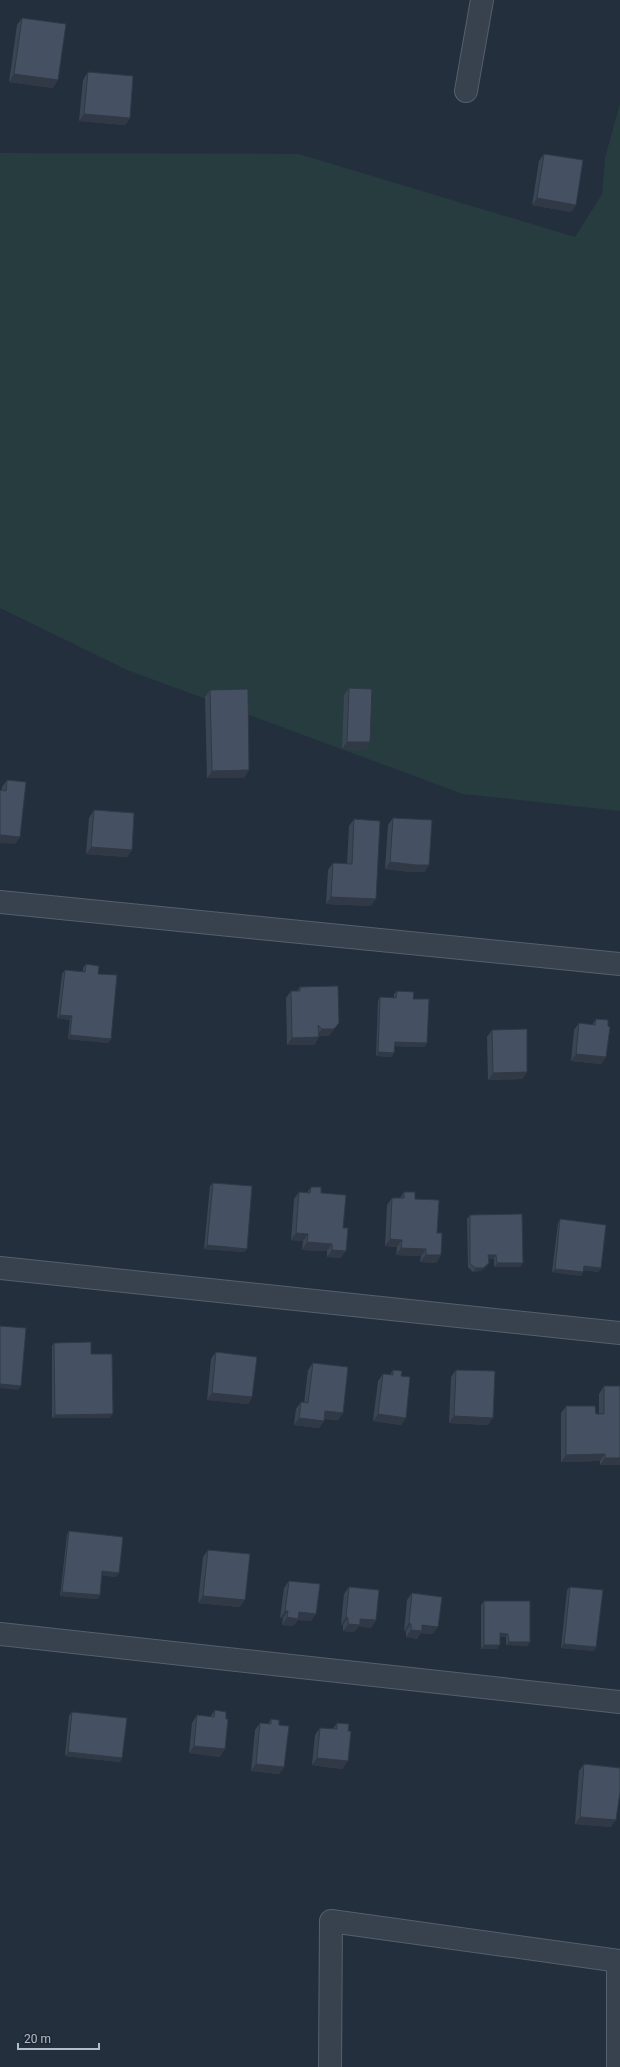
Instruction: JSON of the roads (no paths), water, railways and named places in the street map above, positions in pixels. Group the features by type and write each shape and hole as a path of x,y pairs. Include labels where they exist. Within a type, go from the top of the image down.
{"street":[{"path":"466,91 482,0"},
{"path":"0,902 620,964"},
{"path":"0,1268 620,1333"},
{"path":"0,1634 620,1702"},
{"path":"330,2067 331,1921 619,1961 618,2067"}]}
